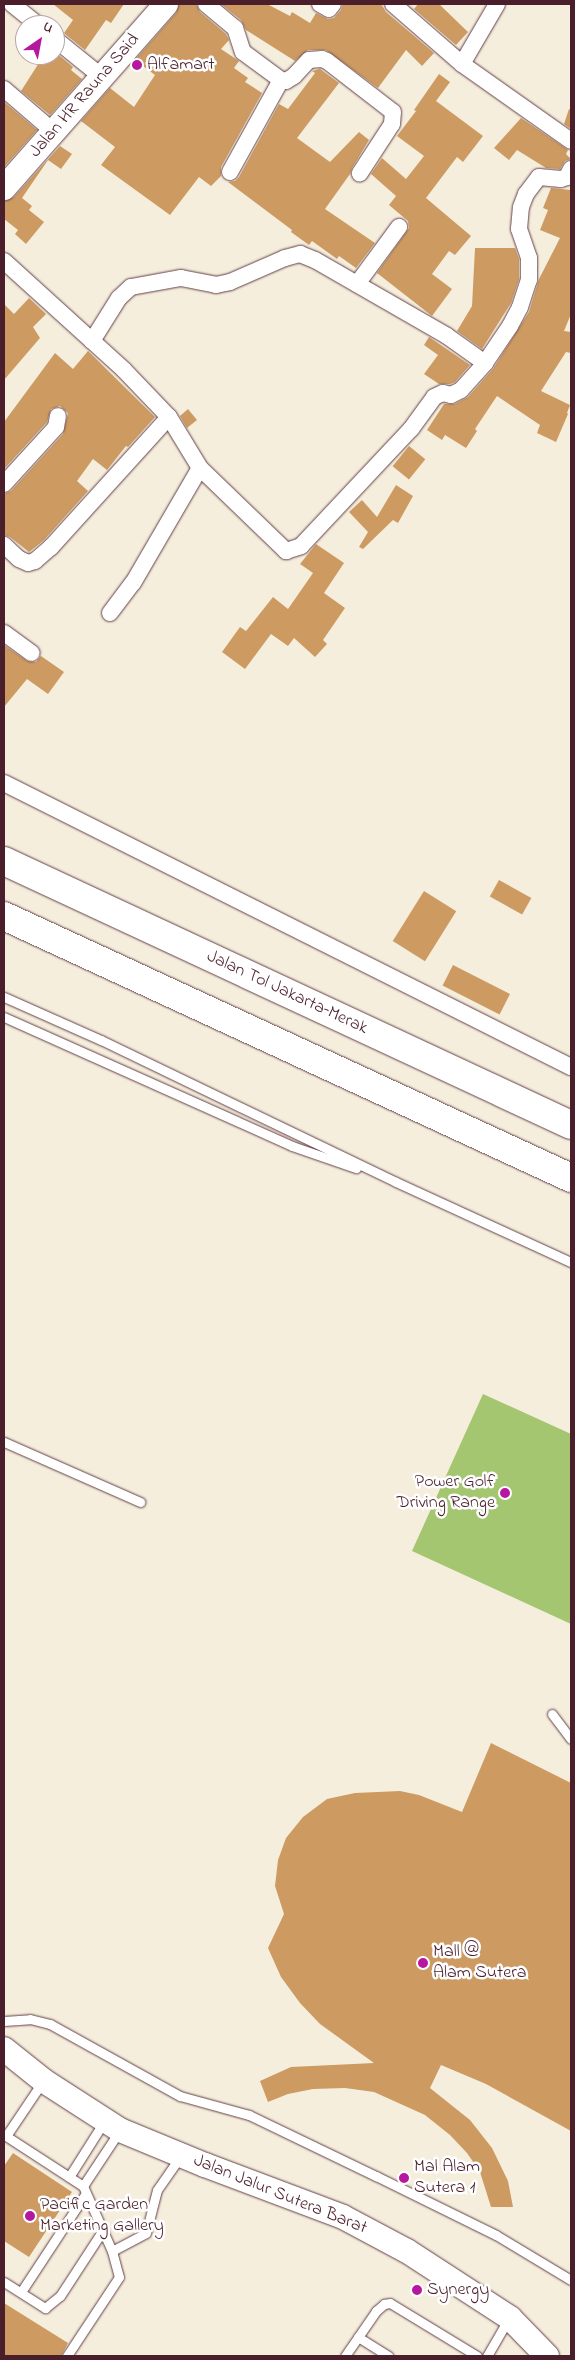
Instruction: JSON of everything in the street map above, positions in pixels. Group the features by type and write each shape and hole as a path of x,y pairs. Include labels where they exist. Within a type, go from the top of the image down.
{"highway":[{"name":"Jalan Tol Jakarta–Merak","path":"4,861 571,1125"},
{"path":"4,916 571,1178"}],"street":[{"path":"12,4 26,15"},
{"name":"Jalan HR Rauna Said","path":"4,188 166,4"},
{"path":"206,4 235,28 243,52 281,80 288,80 309,60 322,59 393,112 392,124 360,173"},
{"path":"320,4 329,9 333,4"},
{"path":"394,4 462,64 571,140"},
{"path":"462,64 497,4"},
{"path":"65,47 102,77"},
{"path":"230,172 281,80"},
{"path":"4,89 54,132"},
{"path":"4,261 124,370 169,418 200,468 286,551 295,549 308,540 411,429 434,397 443,394 451,395 461,390 485,363 510,326 529,280 529,258 519,229 521,207 526,194 538,177 561,179 567,177 571,169"},
{"path":"357,284 399,227"},
{"path":"92,341 118,298 131,287 181,278 216,285 230,282 285,258 300,254 316,260 447,336 485,363"},
{"path":"4,484 56,426 58,416"},
{"path":"4,545 19,559 28,563 35,562 169,418"},
{"path":"110,613 143,568 167,521 200,468"},
{"path":"4,633 32,653"},
{"path":"4,783 571,1067"},
{"name":"Jalan Jalur Sutera Barat","path":"4,2048 44,2081 112,2125 181,2155 343,2217 408,2251 510,2318 547,2356"}],"lane":[{"path":"4,997 237,1104 396,1182 571,1262"},
{"path":"4,1016 292,1146 396,1182"},
{"path":"4,1442 140,1502"},
{"path":"552,1714 571,1739"},
{"path":"4,2021 30,2019 50,2024 180,2096 249,2115 496,2235 571,2280"},
{"path":"44,2081 6,2136 69,2177 84,2190 112,2250 119,2277 68,2356"},
{"path":"69,2177 112,2125"},
{"path":"21,2292 84,2190 112,2125"},
{"path":"112,2250 146,2233 158,2190 181,2155"},
{"path":"4,2282 45,2308 60,2296 103,2230"},
{"path":"345,2356 376,2311 384,2304 390,2303 477,2356"},
{"path":"487,2356 510,2318"},
{"path":"358,2337 389,2356"}],"green space":[{"name":"Power Golf Driving Range","path":"483,1394 571,1434 571,1624 412,1551"}],"building":[{"path":"53,4 124,4 111,23 106,20 85,50 65,34 73,20"},
{"path":"179,4 196,4 200,12 226,34 229,40 221,49 239,61 234,68 248,78 245,82 262,93 221,167 221,176 211,186 199,177 170,215 101,165 115,147 81,121 110,88 134,107 155,75 135,60 176,13"},
{"path":"221,4 267,4 290,16 292,12 310,23 316,13 328,19 334,18 341,10 343,4 381,4 386,12 434,53 422,66 406,50 378,88 326,50 308,50 295,61 246,30 241,20"},
{"path":"418,4 439,4 468,32 456,45 414,9"},
{"path":"65,60 73,67 71,70 82,79 50,115 21,91 38,65 65,65"},
{"path":"320,69 339,83 297,138 330,162 359,132 369,140 350,174 325,209 375,243 356,268 339,256 337,259 312,241 309,245 228,182 235,181 239,177 279,104 288,109 315,73 312,71"},
{"path":"439,74 450,82 436,101 483,136 463,162 457,157 426,198 471,236 455,255 449,251 432,274 452,289 432,316 377,273 409,228 408,221 389,205 396,196 371,174 382,158 406,179 424,156 397,136 416,111 414,110"},
{"path":"4,102 37,130 4,167"},
{"path":"569,109 571,110 571,129 564,124"},
{"path":"521,118 568,150 566,154 571,159 565,161 560,169 546,168 517,150 509,160 494,148"},
{"path":"60,146 72,154 61,169 48,160 22,198 32,206 29,210 44,222 26,244 15,234 18,230 4,219 4,201 14,197"},
{"path":"551,188 571,190 571,314 564,331 571,332 571,353 566,352 541,391 570,405 556,442 537,433 540,425 497,396 475,429 477,431 466,448 445,435 442,440 427,430 444,404 455,404 468,397 493,369 529,312 539,279 560,238 540,230 548,210 543,208"},
{"path":"475,248 515,248 519,259 519,279 511,303 482,349 457,331 472,306"},
{"path":"29,298 46,314 33,327 40,338 4,380 4,304 14,314"},
{"path":"429,337 470,365 455,382 439,384 424,374 438,355 424,345"},
{"path":"88,351 155,417 128,447 126,446 107,470 93,459 77,481 88,491 44,540 29,552 10,537 4,535 4,494 11,491 63,434 68,413 60,406 51,409 47,422 4,469 4,422 55,353 73,369"},
{"path":"188,409 197,420 187,428 180,416"},
{"path":"409,446 425,459 409,479 393,466"},
{"path":"396,485 413,496 398,523 393,520 363,549 359,547 368,532 349,512 362,500 377,517"},
{"path":"316,544 344,563 324,593 345,608 323,640 327,644 315,657 294,638 288,646 271,634 245,669 222,652 240,627 246,631 273,597 288,609 313,573 300,564"},
{"path":"4,645 27,661 36,662 41,656 64,672 48,694 27,679 4,707"},
{"path":"499,880 531,898 522,915 490,897"},
{"path":"424,891 456,911 425,961 393,941"},
{"path":"453,965 510,994 500,1015 443,985"},
{"name":"Mall @ Alam Sutera","path":"491,1743 571,1783 571,2131 486,2084 441,2065 430,2088 470,2120 492,2148 508,2181 513,2207 491,2207 480,2172 467,2153 450,2135 425,2115 374,2092 345,2088 313,2089 288,2094 268,2102 260,2081 291,2067 374,2063 320,2024 300,2003 281,1977 268,1948 284,1914 275,1886 278,1860 286,1838 303,1817 327,1799 355,1793 400,1791 419,1795 462,1812"},
{"name":"Pacific Garden Marketing Gallery","path":"13,2153 72,2192 29,2257 4,2241 4,2166"},
{"path":"4,2303 68,2343 61,2356 4,2356"}],"place":[{"name":"Alfamart","path":"137,65"},
{"name":"Power Golf Driving Range","path":"505,1493"},
{"name":"Mall @ Alam Sutera","path":"423,1963"},
{"name":"Mal Alam Sutera 1","path":"404,2178"},
{"name":"Pacific Garden Marketing Gallery","path":"30,2216"},
{"name":"Synergy","path":"417,2290"}]}
